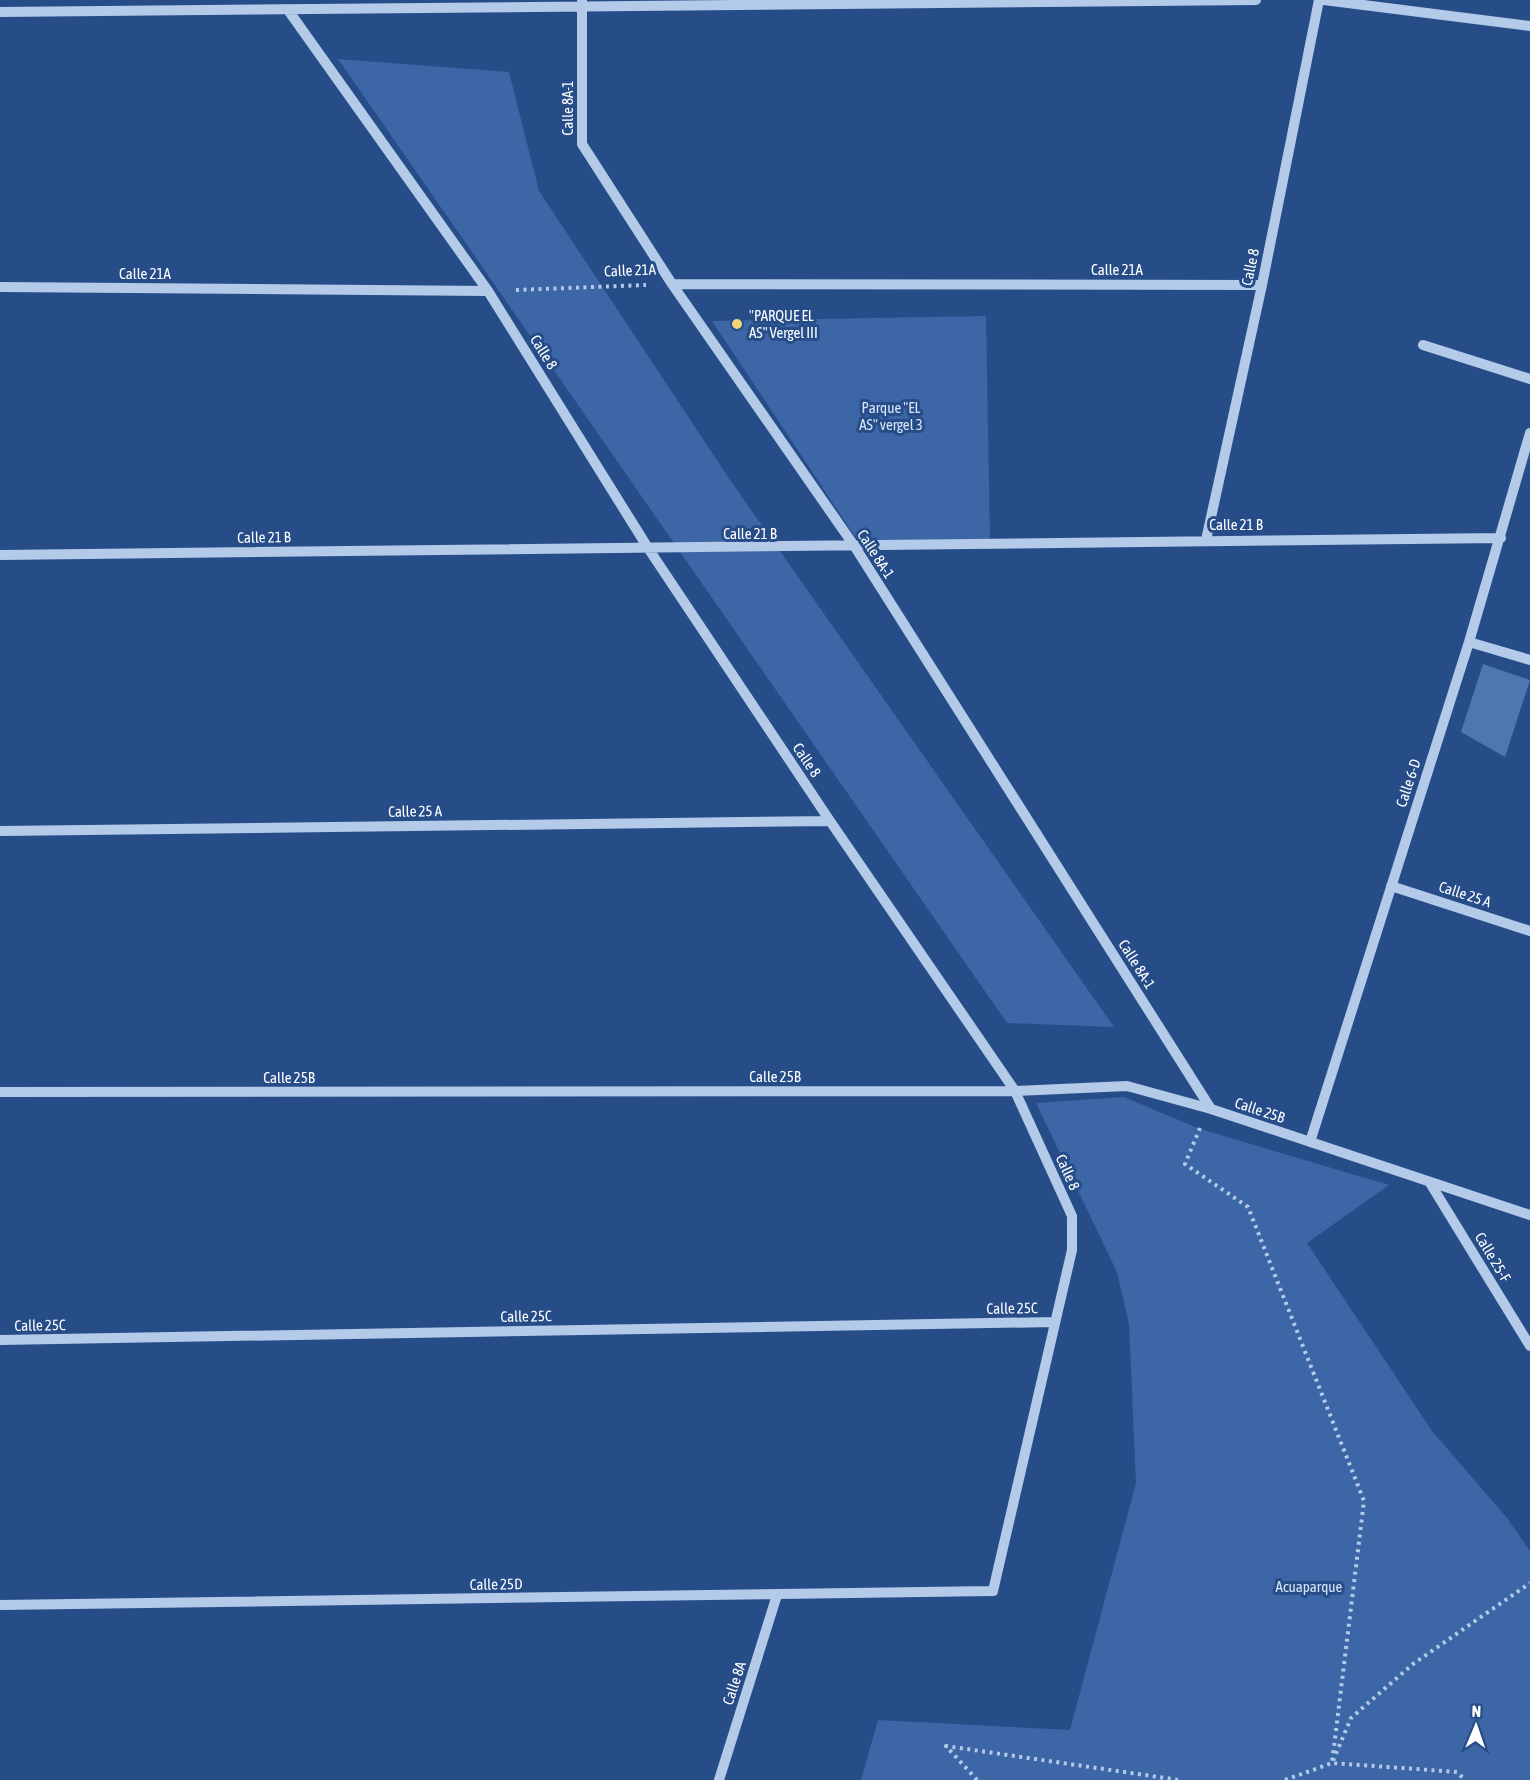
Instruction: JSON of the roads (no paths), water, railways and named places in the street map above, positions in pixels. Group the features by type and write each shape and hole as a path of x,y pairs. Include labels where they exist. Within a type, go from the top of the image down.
{"street":[{"path":"0,12 288,10 582,4 1256,0"},
{"name":"Calle 8","path":"1206,540 1262,285 1319,0"},
{"path":"1324,0 1530,26"},
{"name":"Calle 8A-1","path":"582,4 582,144 672,284 855,547 1211,1109"},
{"name":"Calle 8","path":"288,10 488,291 648,548 830,821 1015,1091 1072,1216 1072,1250 1053,1322 993,1591"},
{"name":"Calle 21A","path":"672,284 1262,285"},
{"name":"Calle 21A","path":"0,287 488,291"},
{"path":"1423,345 1530,379"},
{"name":"Calle 6-D","path":"1310,1142 1469,642 1530,433"},
{"name":"Calle 21 B","path":"0,555 1501,538"},
{"path":"1469,642 1530,660"},
{"name":"Calle 25 A","path":"0,831 830,821"},
{"name":"Calle 25 A","path":"1391,886 1530,931"},
{"name":"Calle 25B","path":"0,1092 1015,1091 1127,1086 1211,1109 1530,1215"},
{"name":"Calle 25-F","path":"1430,1183 1530,1346"},
{"name":"Calle 25C","path":"0,1340 1053,1322"},
{"name":"Calle 25D","path":"0,1605 993,1591"},
{"name":"Calle 8A","path":"719,1780 777,1595"}],"place":[{"name":"\"PARQUE EL AS\" Vergel III","path":"737,324"}],"park label":[{"name":"Parque \"EL AS\" vergel 3","path":"891,416"},
{"name":"Acuaparque","path":"1309,1586"}]}
